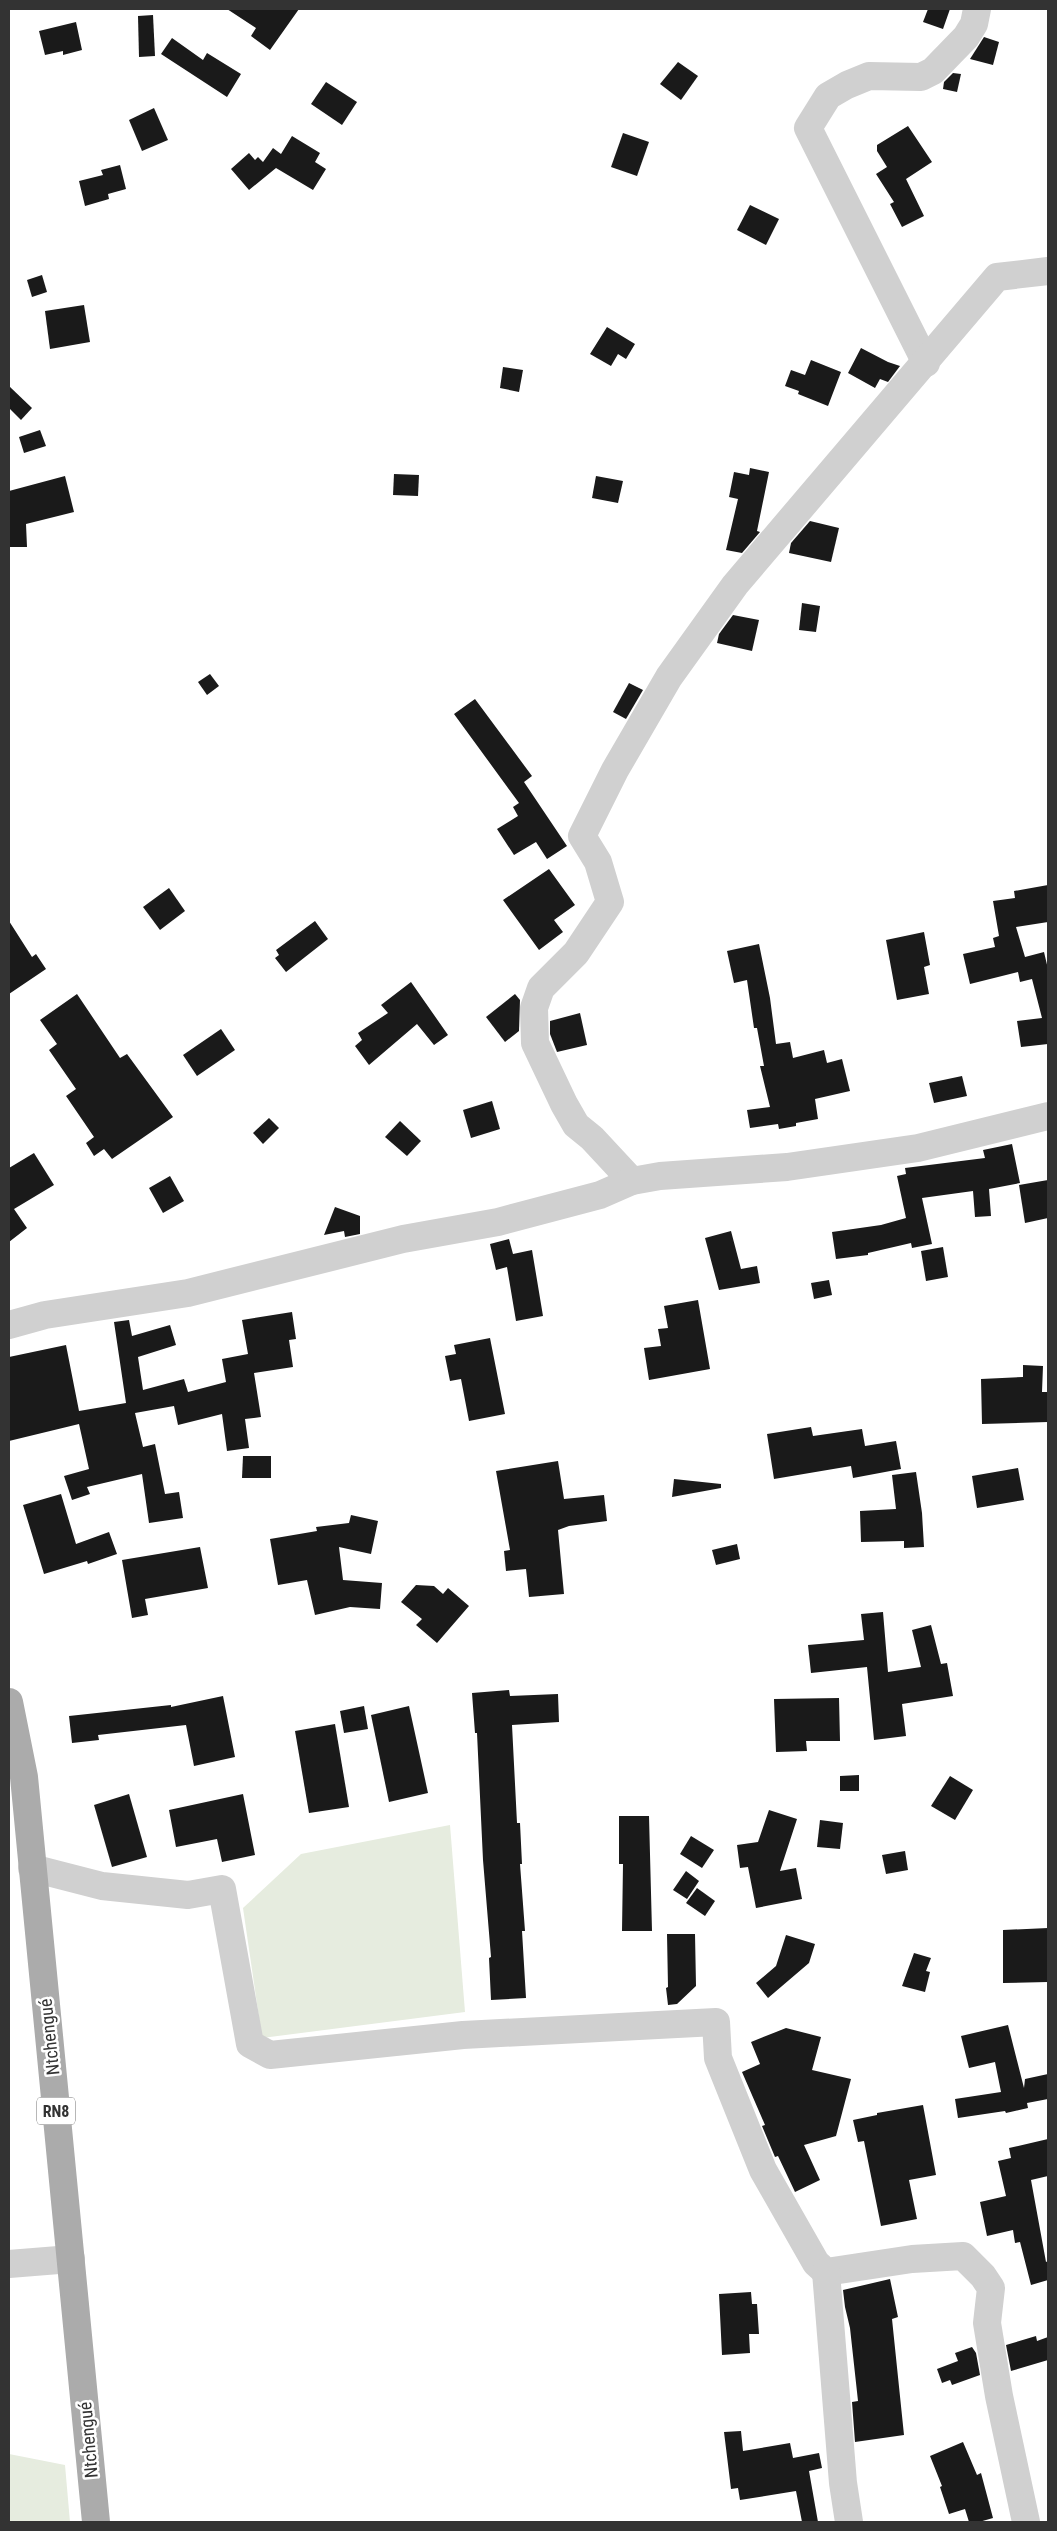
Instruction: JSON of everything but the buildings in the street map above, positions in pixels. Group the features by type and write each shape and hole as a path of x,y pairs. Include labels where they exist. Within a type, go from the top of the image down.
{"main road":[{"name":"Ntchengué","path":"9,1702 24,1777 96,2522"}],"street":[{"path":"926,363 808,128 828,96 848,84 869,76 921,77 933,71 966,38 974,24 977,9"},
{"path":"632,1181 592,1138 576,1125 556,1090 535,1043 534,1008 541,988 576,953 610,902 598,862 582,836 616,770 669,677 735,585 926,363 997,277 1048,271"},
{"path":"9,1325 45,1315 100,1305 188,1293 404,1239 498,1222 600,1194 632,1181 660,1176 787,1167 918,1148 1048,1116"},
{"path":"32,1868 111,1887 188,1895 222,1889 250,2044 270,2055 463,2035 716,2022 718,2058 763,2170 816,2263 826,2272 843,2483 849,2522"},
{"path":"826,2272 944,2255 963,2256 983,2276 991,2288 986,2323 999,2396 1026,2522"},
{"path":"9,2264 71,2259"}],"shaded area":[{"path":"450,1825 465,2012 262,2038 243,1908 301,1854"},
{"path":"9,2454 65,2465 70,2522 9,2522"}]}
